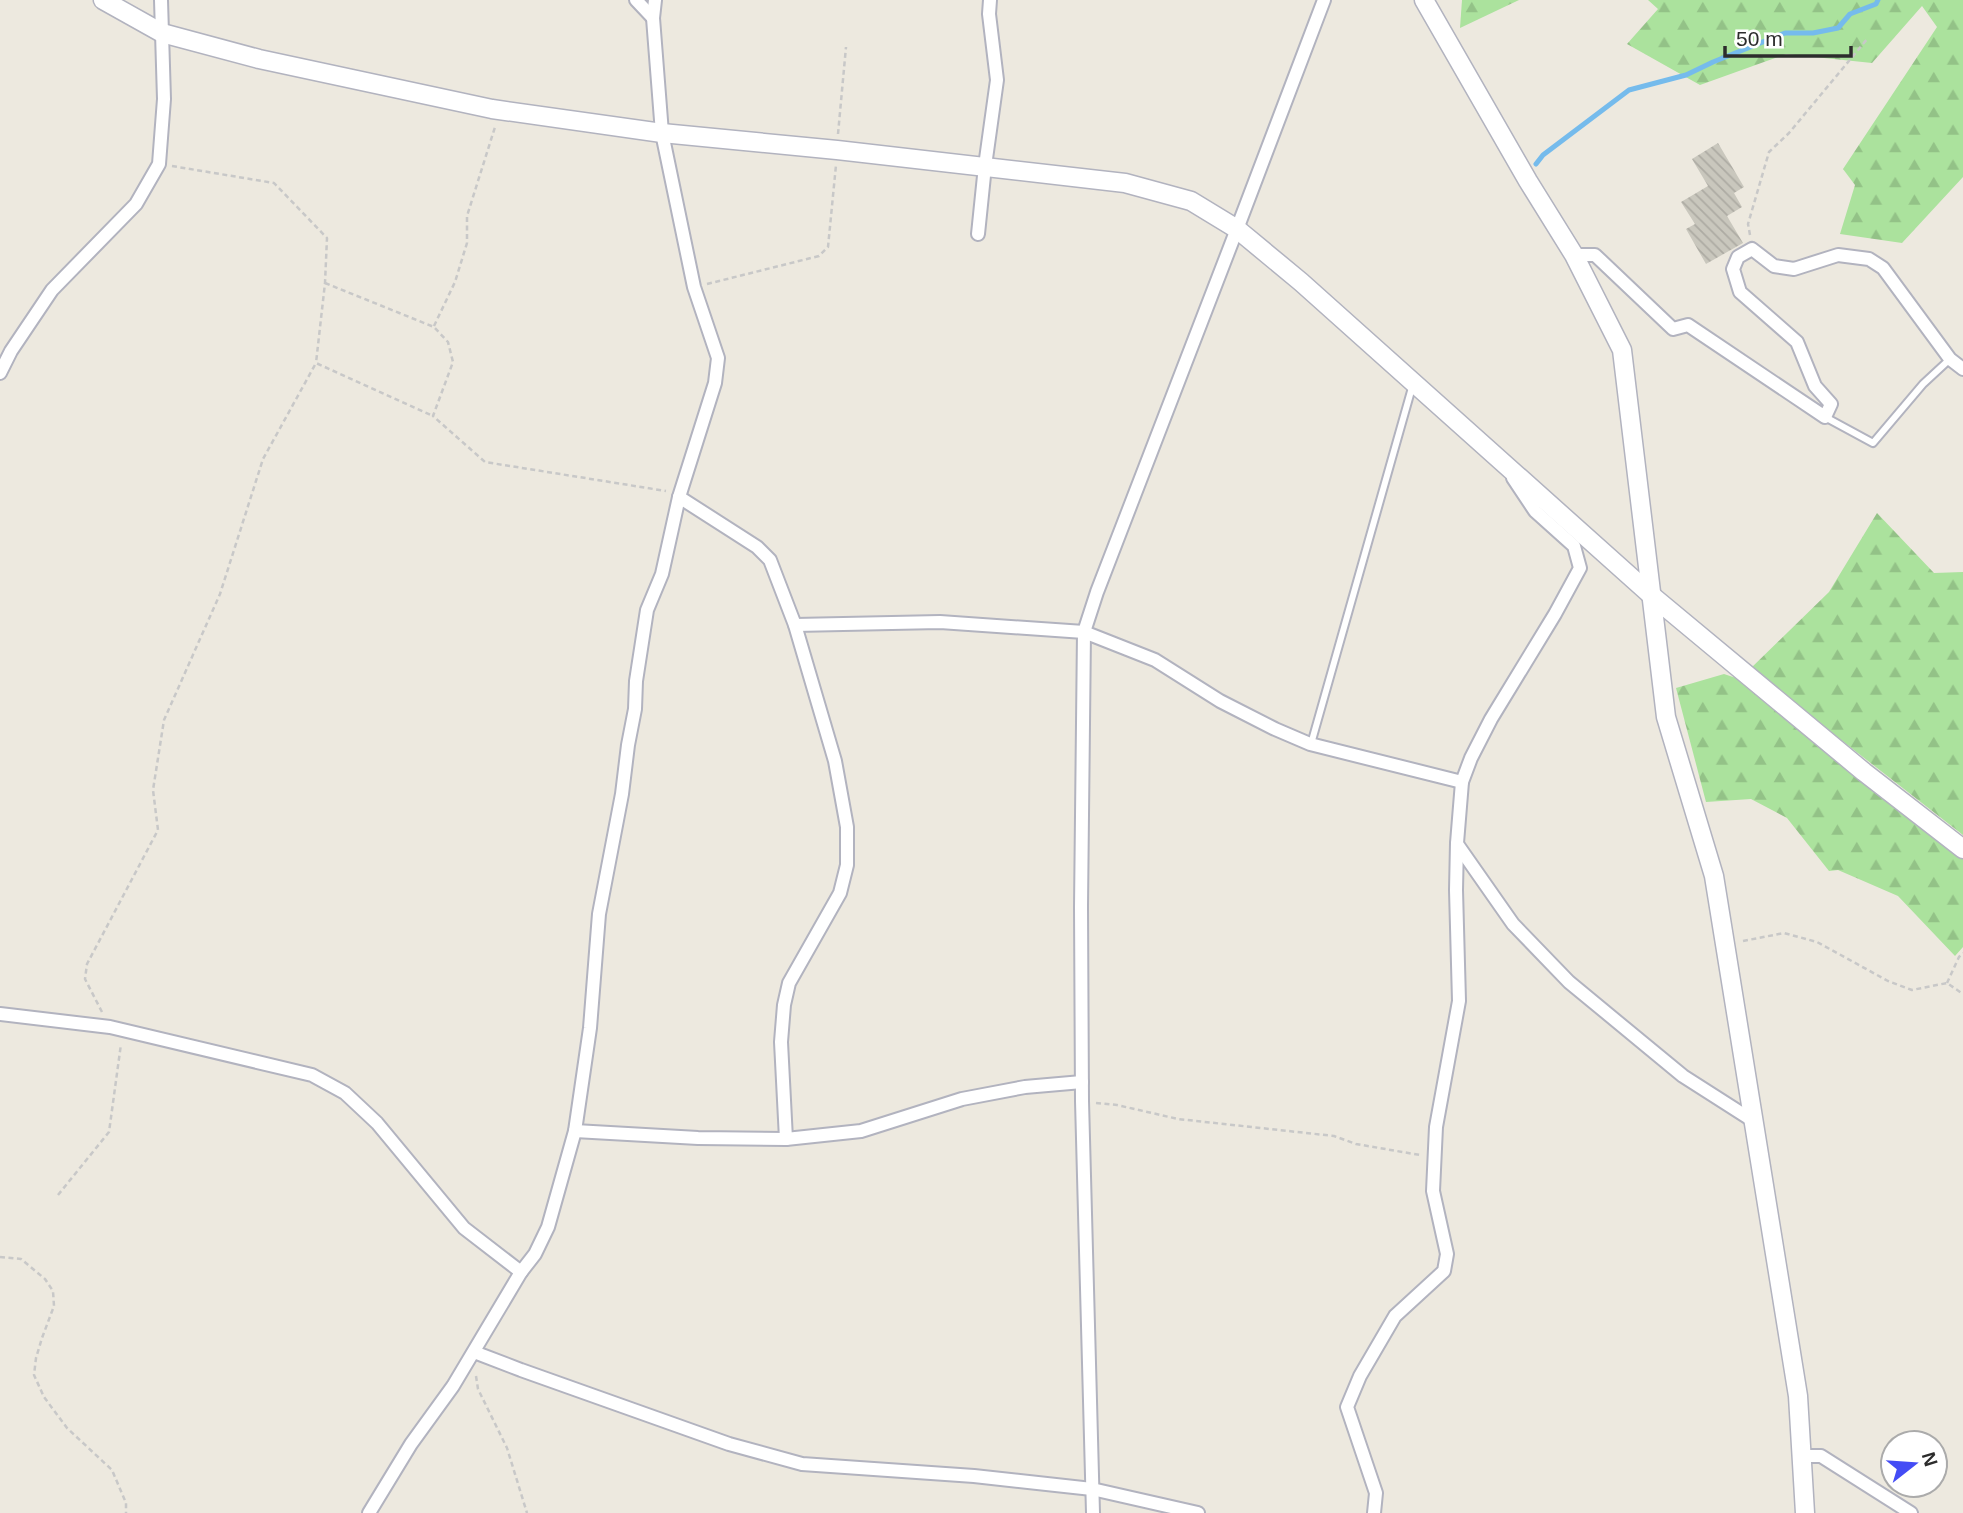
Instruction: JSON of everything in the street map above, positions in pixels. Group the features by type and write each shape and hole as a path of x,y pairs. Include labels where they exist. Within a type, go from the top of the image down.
{"street":[{"path":"103,0 162,33 260,59 500,110 662,133 837,149 1125,183 1191,201 1237,229 1301,282 1651,595 1864,772 1963,849"},
{"path":"0,373 11,351 52,290 136,204 159,164 164,99 161,0"},
{"path":"636,0 653,18"},
{"path":"369,1513 411,1444 453,1386 521,1272 535,1254 548,1227 575,1131 590,1028 600,914 622,794 648,610 662,574 679,496 715,383 718,358 694,287 662,133 653,18 655,0"},
{"path":"978,234 997,80 989,14 990,0"},
{"path":"1093,1513 1082,1101 1084,632 1324,0"},
{"path":"1424,0 1528,181 1574,255 1622,350 1666,717 1714,876 1726,944 1798,1396 1805,1513"},
{"path":"1574,255 1595,255 1674,329 1688,325 1825,417 1831,404 1815,386 1797,342 1740,292 1733,269 1738,257 1752,249 1774,266 1794,269 1838,256 1869,259 1884,268 1950,359 1963,369"},
{"path":"1374,1513 1376,1493 1347,1407 1360,1376 1395,1316 1444,1272 1447,1254 1433,1191 1434,1158 1436,1127 1459,1001 1457,843 1462,782 1491,719 1580,568 1574,546 1535,511 1503,462"},
{"path":"679,496 757,547 771,560 795,625 835,761 847,827 847,865 840,893 789,983 784,1005 781,1042 786,1139"},
{"path":"795,625 940,622 1084,632 1155,660 1220,701 1310,744 1462,782"},
{"path":"1457,843 1513,924 1569,982 1683,1076 1755,1122"},
{"path":"0,1014 110,1027 312,1075 345,1093 377,1123 464,1228 521,1272"},
{"path":"575,1131 698,1138 786,1139 861,1131 962,1099 1024,1087 1082,1082"},
{"path":"474,1352 729,1444 802,1464 974,1476 1092,1489 1198,1513"},
{"path":"1802,1457 1821,1456 1911,1513"}],"lane":[{"path":"1825,417 1873,443 1923,384 1950,359"},
{"path":"1310,744 1413,382"}],"path":[{"path":"1752,249 1748,224 1769,152 1868,38"},
{"path":"694,287 819,256 828,247 846,47"},
{"path":"434,327 455,282 467,243 467,216 500,110"},
{"path":"110,1027 85,979 87,964 158,830 153,790 164,719 220,594 263,459 316,362 325,283 327,238 274,183 159,164"},
{"path":"325,283 434,327 448,342 453,362 433,416"},
{"path":"316,362 433,416 485,462 672,492 679,496"},
{"path":"1726,944 1784,933 1817,943 1888,981 1912,990 1947,983 1963,994"},
{"path":"1947,983 1963,953"},
{"path":"58,1195 109,1132 124,1030"},
{"path":"1082,1101 1117,1105 1178,1119 1334,1136 1356,1144 1434,1158"},
{"path":"0,1257 21,1259 45,1279 53,1291 54,1306 36,1358 34,1375 44,1397 67,1428 112,1470 126,1503 126,1513"},
{"path":"474,1352 478,1389 507,1448 527,1513"}],"green space":[{"path":"1462,0 1519,0 1460,28"},
{"path":"1648,0 1963,0 1963,177 1902,243 1840,234 1855,185 1843,169 1937,27 1922,6 1872,63 1786,54 1700,85 1627,44 1658,9"},
{"path":"1877,513 1934,573 1963,572 1963,835 1750,669 1829,592"},
{"path":"1724,674 1742,680 1833,759 1963,857 1963,947 1955,956 1898,896 1838,870 1829,871 1787,818 1751,799 1706,802 1676,688"}],"building":[{"path":"1718,143 1744,187 1734,193 1742,207 1727,216 1743,243 1706,264 1686,229 1695,224 1681,202 1708,186 1692,159"}],"waterway":[{"path":"1536,164 1543,155 1629,90 1686,75 1785,33 1813,33 1838,28 1850,14 1876,4 1878,0"}]}
